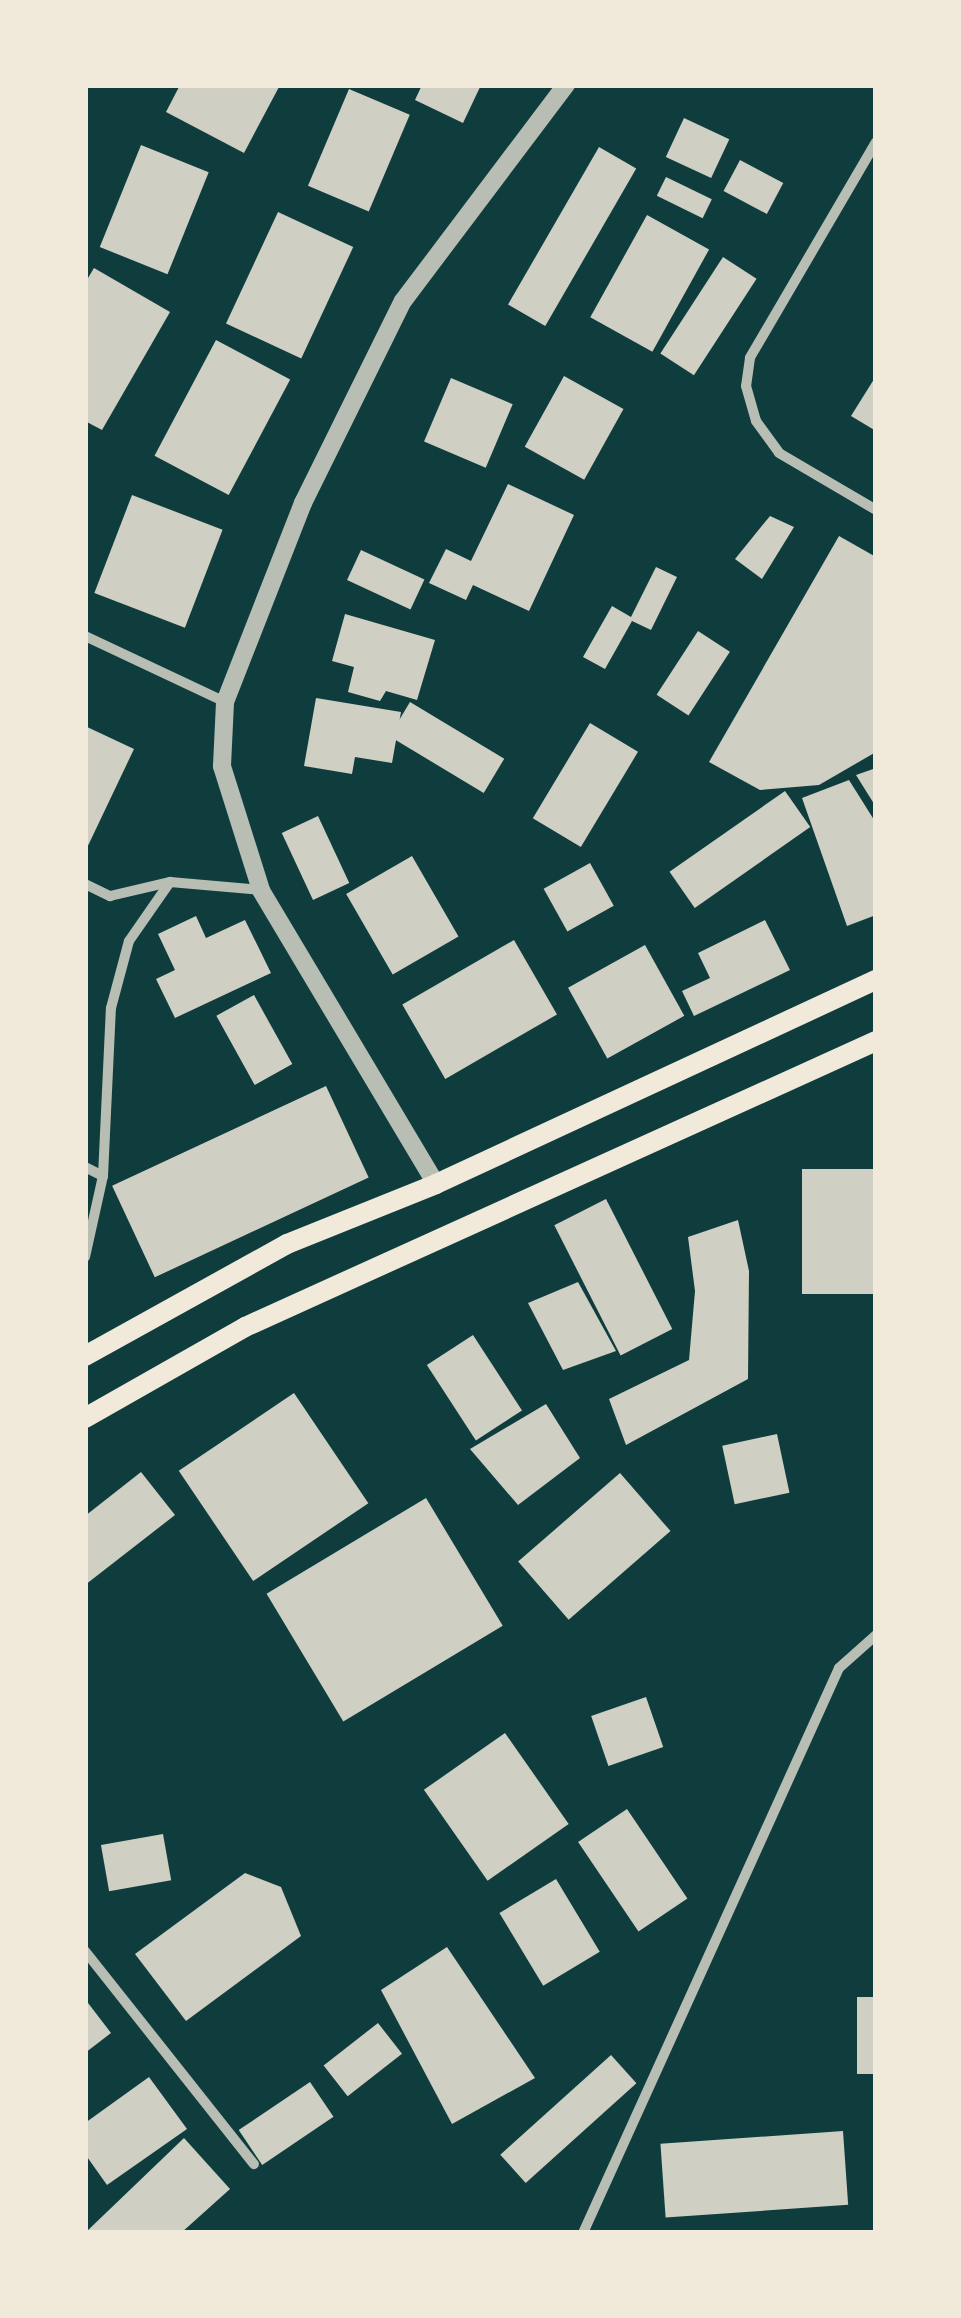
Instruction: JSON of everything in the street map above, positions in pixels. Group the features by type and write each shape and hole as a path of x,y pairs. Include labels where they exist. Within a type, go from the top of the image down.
{"main road":[{"path":"85,1356 287,1244 436,1184 876,980"},
{"path":"85,1418 245,1326 876,1041"}],"street":[{"path":"436,1184 261,890 222,766 225,702 303,503 403,301 566,85"},
{"path":"876,142 750,358 746,386 756,420 779,453 876,510"},
{"path":"85,636 225,702"},
{"path":"85,884 110,896 170,882 261,890"},
{"path":"85,1257 103,1176 112,1008 129,941 170,882"},
{"path":"85,1167 103,1176"},
{"path":"583,2233 839,1668 876,1635"},
{"path":"85,1951 254,2164"}],"building":[{"path":"180,85 280,85 244,153 166,112"},
{"path":"422,85 481,85 463,123 415,100"},
{"path":"349,89 410,115 369,211 308,186"},
{"path":"684,118 729,139 711,178 666,157"},
{"path":"141,145 209,172 167,274 100,247"},
{"path":"599,147 636,168 545,326 508,305"},
{"path":"740,160 783,183 767,214 724,191"},
{"path":"666,177 712,199 703,218 657,196"},
{"path":"278,212 353,247 301,359 226,323"},
{"path":"647,215 709,249 652,352 590,317"},
{"path":"723,257 757,279 694,375 660,353"},
{"path":"94,268 170,312 102,430 85,421 85,283"},
{"path":"216,340 290,379 229,495 154,456"},
{"path":"564,376 623,409 584,480 525,447"},
{"path":"876,376 876,431 851,416"},
{"path":"451,378 513,404 486,468 424,442"},
{"path":"508,484 574,515 529,611 473,585 466,600 429,583 446,549 471,561"},
{"path":"132,495 223,530 185,628 94,593"},
{"path":"770,516 794,527 762,579 735,559"},
{"path":"839,536 876,557 876,752 819,785 760,790 709,762"},
{"path":"361,550 424,580 410,609 347,580"},
{"path":"656,567 677,577 651,630 632,621 605,669 583,657 612,606 631,617"},
{"path":"345,614 435,640 417,700 386,691 380,701 348,692 354,667 332,661"},
{"path":"698,631 730,652 688,715 657,695"},
{"path":"316,698 401,712 392,763 355,757 352,774 304,766"},
{"path":"410,702 504,759 484,793 389,736"},
{"path":"590,723 638,752 581,847 533,818"},
{"path":"85,726 134,749 85,852"},
{"path":"876,768 876,807 856,775"},
{"path":"849,780 876,823 876,915 847,926 802,798"},
{"path":"785,791 810,827 695,908 669,872"},
{"path":"318,816 349,883 313,900 282,833"},
{"path":"412,856 459,937 393,975 346,894"},
{"path":"590,863 614,906 567,932 544,889"},
{"path":"196,916 206,938 245,920 271,973 175,1018 156,979 175,970 158,934"},
{"path":"765,920 790,970 694,1016 682,991 710,978 698,953"},
{"path":"514,940 557,1014 445,1079 402,1004"},
{"path":"645,945 684,1016 607,1059 568,988"},
{"path":"254,995 292,1064 255,1085 216,1016"},
{"path":"326,1086 369,1178 155,1277 112,1186"},
{"path":"802,1169 876,1169 876,1294 802,1294"},
{"path":"606,1199 672,1329 621,1355 554,1225"},
{"path":"738,1220 749,1271 748,1379 626,1445 609,1399 689,1360 695,1291 688,1237"},
{"path":"578,1282 616,1351 563,1370 528,1303"},
{"path":"473,1335 522,1410 476,1440 427,1365"},
{"path":"294,1393 368,1503 253,1581 179,1471"},
{"path":"546,1404 580,1458 518,1505 470,1449"},
{"path":"777,1434 789,1493 735,1504 722,1446"},
{"path":"141,1472 175,1515 85,1585 85,1516"},
{"path":"620,1473 671,1531 569,1620 518,1562"},
{"path":"426,1498 503,1626 343,1722 267,1594"},
{"path":"646,1697 663,1747 608,1766 591,1716"},
{"path":"505,1733 569,1824 488,1881 424,1790"},
{"path":"627,1809 687,1899 638,1932 578,1842"},
{"path":"163,1834 171,1880 109,1891 101,1845"},
{"path":"245,1873 281,1887 301,1936 186,2021 135,1954"},
{"path":"556,1879 600,1952 543,1986 499,1913"},
{"path":"447,1947 535,2078 452,2124 381,1990"},
{"path":"857,1997 876,1997 876,2074 857,2074"},
{"path":"85,1999 111,2033 85,2053"},
{"path":"378,2023 402,2054 348,2096 324,2065"},
{"path":"611,2055 636,2083 526,2183 500,2155"},
{"path":"149,2077 187,2129 107,2185 85,2154 85,2123"},
{"path":"310,2082 333,2117 262,2165 239,2130"},
{"path":"843,2131 848,2205 666,2218 660,2144"},
{"path":"184,2138 230,2189 181,2233 85,2233"}]}
